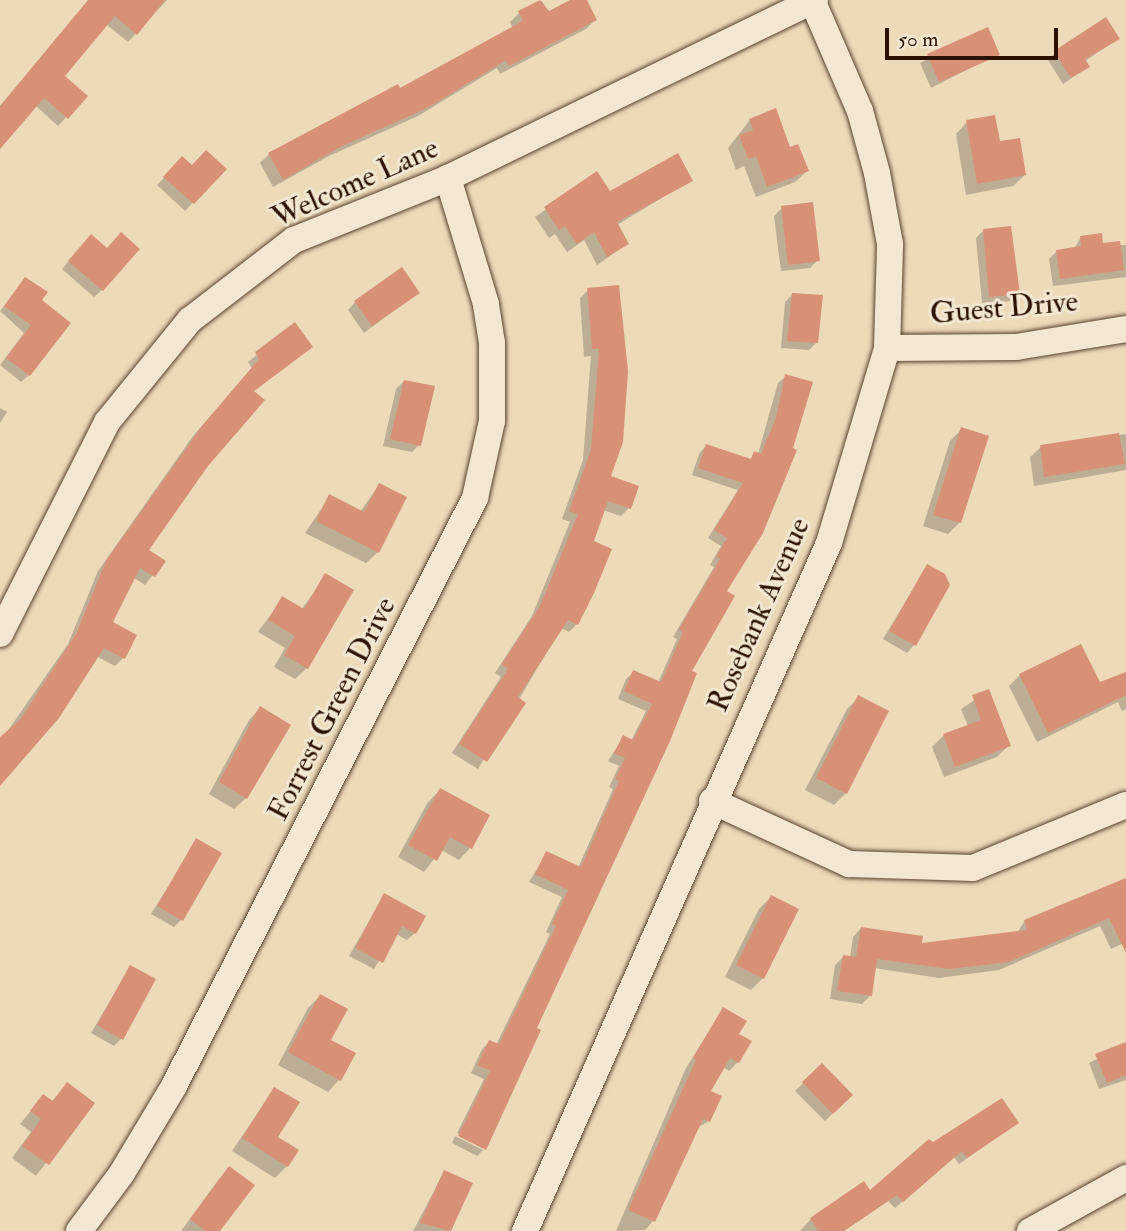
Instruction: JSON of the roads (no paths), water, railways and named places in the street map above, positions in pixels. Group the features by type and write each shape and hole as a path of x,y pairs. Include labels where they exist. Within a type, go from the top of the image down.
{"street":[{"name":"Welcome Lane","path":"0,634 107,422 190,320 294,240 448,178 813,0"},
{"name":"Rosebank Avenue","path":"525,1231 712,801 829,543 887,348 890,244 877,173 860,111 813,0"},
{"name":"Forrest Green Drive","path":"79,1231 122,1173 174,1086 474,498 492,421 492,343 486,304 448,178"},
{"name":"Guest Drive","path":"887,348 1016,347 1126,329"},
{"path":"712,801 849,864 973,868 1126,805"},
{"path":"1030,1231 1126,1178"}]}
